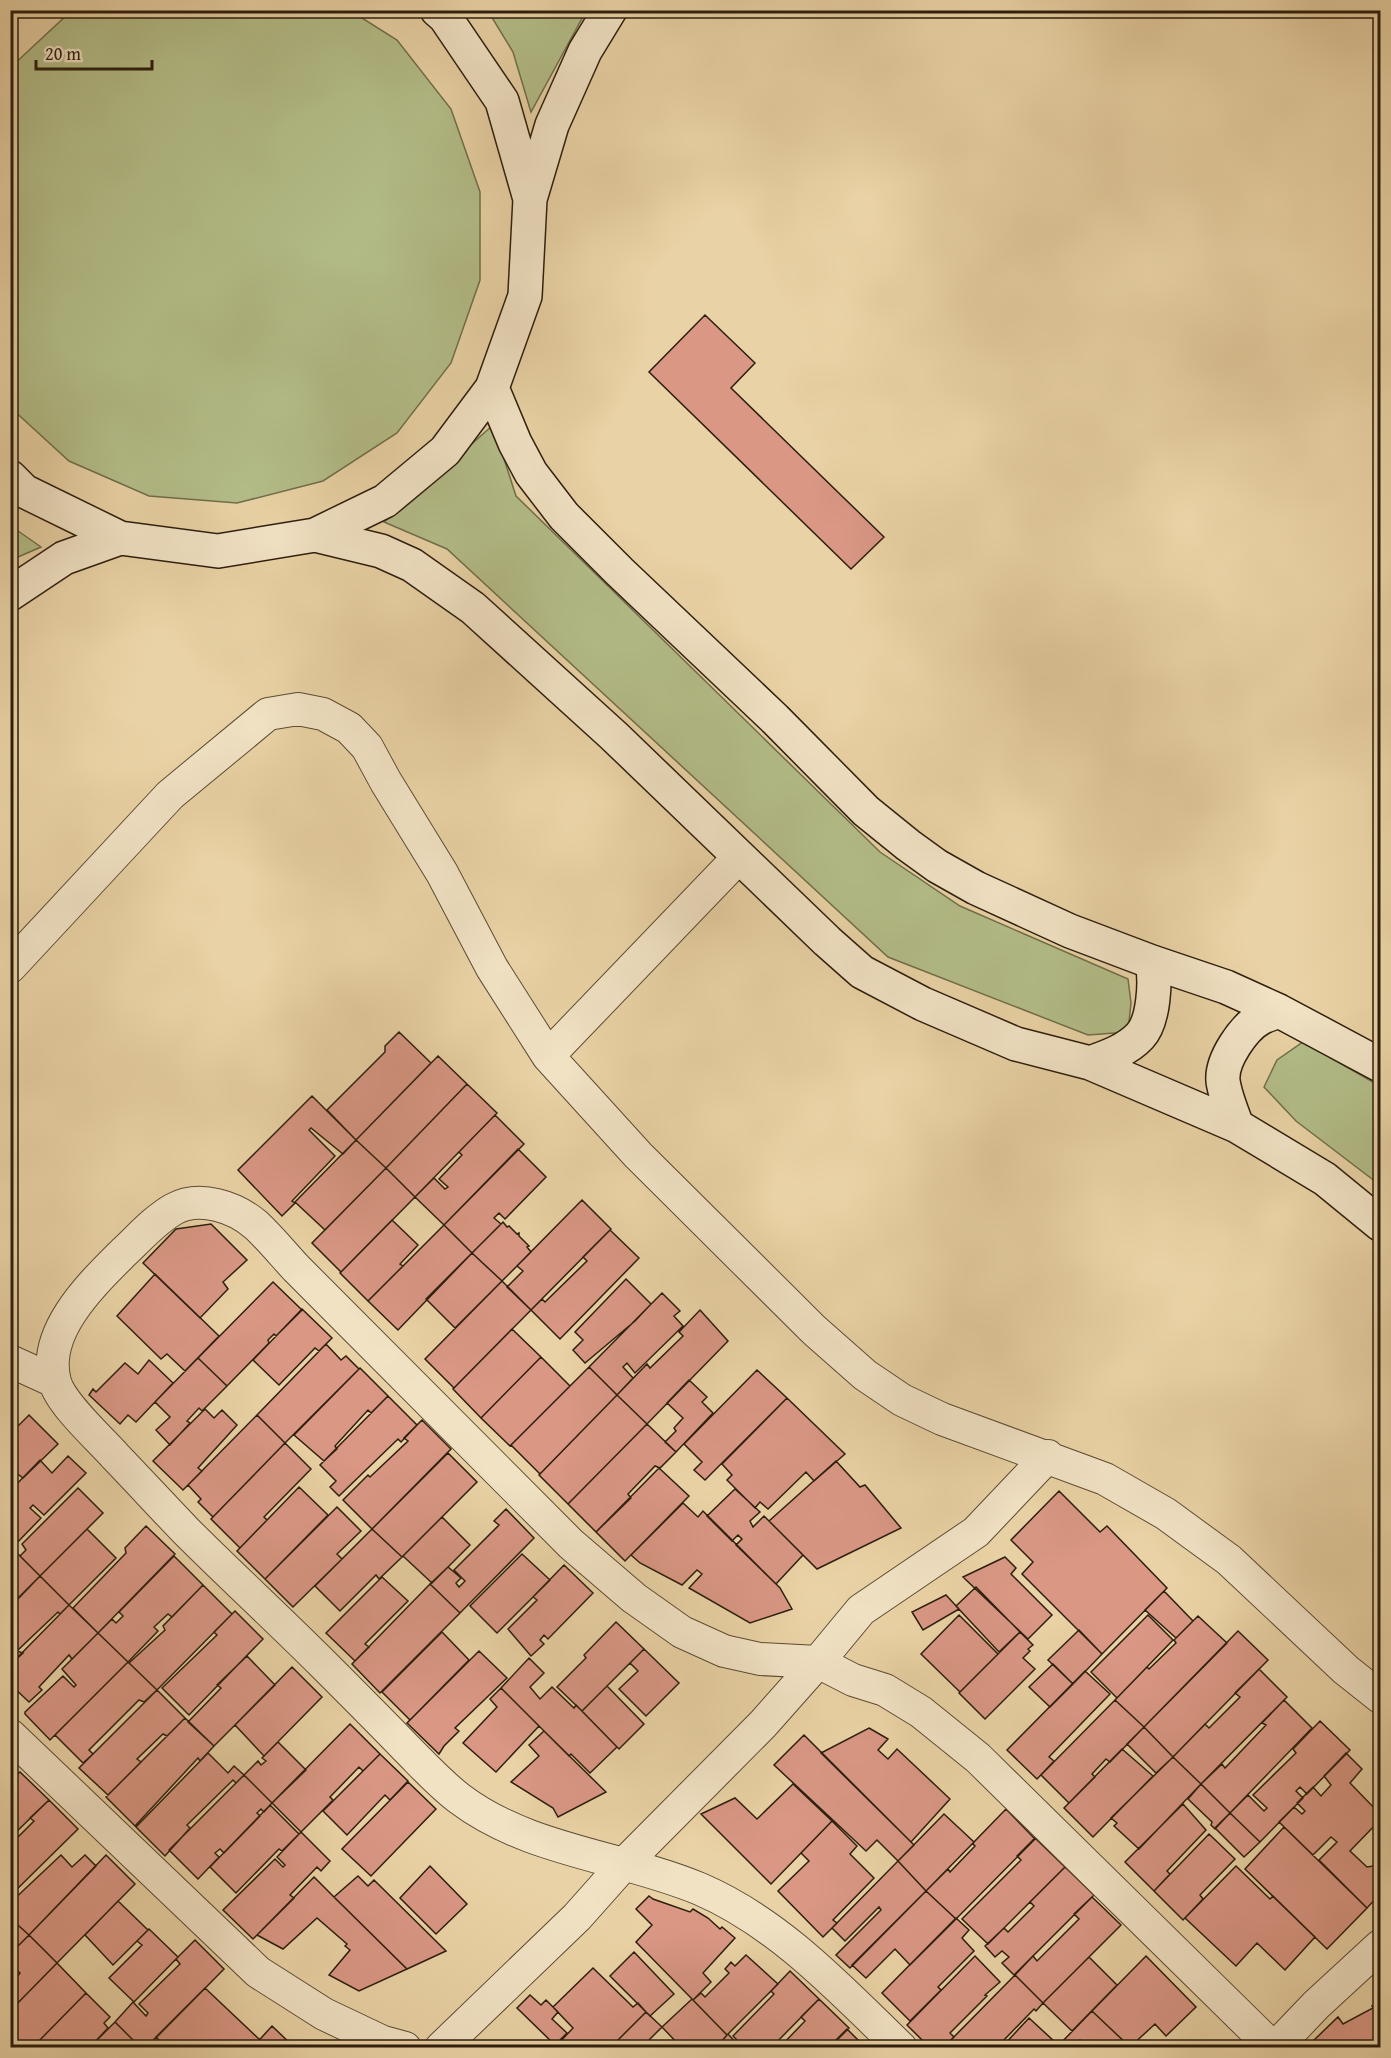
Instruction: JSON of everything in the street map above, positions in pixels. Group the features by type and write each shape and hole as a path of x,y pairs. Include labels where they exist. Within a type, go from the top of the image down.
{"street":[{"path":"437,10 445,17 502,101 530,199"},
{"path":"10,477 24,491 120,538 218,551 315,535 386,501 445,451 492,388 525,296 530,199 552,125 585,51 610,10"},
{"path":"492,388 515,443 531,473 564,516 775,719 867,812 937,866 976,888 1070,931 1226,987 1279,1011 1380,1065"},
{"path":"315,535 381,551 412,565 473,608 614,736 826,941 862,972 923,1004 1016,1044 1090,1063 1237,1126 1325,1179 1380,1224"},
{"path":"10,594 64,558 120,538"},
{"path":"10,967 170,795 268,714 298,709 323,714 349,728 367,747 442,873 492,968 548,1056 638,1155 814,1330 866,1375 902,1400 942,1419 1048,1456 1105,1479 1166,1514 1229,1560 1346,1670 1380,1697"},
{"path":"548,1056 739,857"},
{"path":"1090,1063 1109,1056 1141,1035 1148,1020 1156,978 1152,962"},
{"path":"1237,1126 1222,1078 1225,1065 1233,1047 1245,1032 1260,1018 1279,1011"},
{"path":"901,2048 789,1944 738,1907 698,1888 625,1863 553,1844 504,1826 460,1799 187,1532 88,1427 60,1394 54,1381 52,1359 57,1338 72,1311 125,1251 172,1209 192,1202 212,1203 254,1223 571,1544 634,1598 682,1632 724,1652 760,1659 818,1662 854,1680 885,1690 921,1712 978,1758 1274,2048 1316,2006 1379,1952"},
{"path":"10,1361 54,1381"},
{"path":"441,2048 577,1917 625,1863 762,1724 861,1611 975,1532 1048,1456"},
{"path":"10,1735 258,1972 324,2014 383,2042 405,2048"}],"green space":[{"path":"77,10 351,11 397,40 451,109 480,192 480,280 451,363 397,433 323,481 237,503 149,496 69,461 11,408 11,67 68,14"},
{"path":"488,11 586,11 531,112 513,52"},
{"path":"493,425 516,496 880,852 960,906 1128,979 1131,1003 1128,1032 1088,1035 888,957 447,549 384,522"},
{"path":"11,526 41,547 11,560"},
{"path":"1303,1042 1380,1086 1380,1185 1296,1121 1264,1087 1277,1060"}],"building":[{"path":"705,315 755,363 731,388 884,537 851,569 649,372"},
{"path":"399,1032 431,1063 356,1140 327,1110 385,1052 385,1046"},
{"path":"438,1056 467,1084 386,1168 356,1140"},
{"path":"467,1084 497,1113 415,1197 386,1168"},
{"path":"312,1096 356,1140 343,1154 311,1128 309,1130 335,1156 292,1201 295,1203 282,1216 238,1170"},
{"path":"495,1115 524,1144 444,1225 415,1197 434,1178 445,1189 448,1187 439,1179 462,1155 459,1152"},
{"path":"356,1140 386,1168 325,1230 295,1202"},
{"path":"518,1149 546,1177 505,1219 499,1213 494,1218 501,1224 472,1253 444,1225"},
{"path":"386,1168 415,1197 341,1272 312,1243"},
{"path":"582,1200 611,1229 531,1310 507,1287 523,1271 517,1266"},
{"path":"392,1220 418,1245 400,1264 403,1266 368,1301 340,1273"},
{"path":"503,1222 517,1234 519,1233 531,1252 502,1281 472,1253"},
{"path":"211,1224 247,1260 223,1282 228,1289 200,1318 143,1263 176,1229"},
{"path":"444,1225 472,1253 398,1330 368,1301"},
{"path":"610,1230 639,1258 560,1339 531,1310 542,1299 545,1302 587,1261 583,1257"},
{"path":"472,1253 502,1281 455,1328 426,1299"},
{"path":"155,1274 219,1336 185,1371 167,1354 161,1359 117,1316"},
{"path":"626,1279 651,1304 635,1321 585,1363 573,1350 583,1340 575,1332"},
{"path":"502,1281 531,1310 454,1388 425,1359"},
{"path":"273,1282 302,1310 276,1336 274,1334 268,1340 269,1343 227,1386 198,1358"},
{"path":"662,1293 680,1311 674,1316 683,1326 635,1373 627,1363 623,1367 633,1378 617,1395 589,1367"},
{"path":"302,1309 332,1338 319,1351 315,1348 279,1385 253,1360"},
{"path":"700,1310 728,1341 647,1424 617,1395 647,1364 650,1368 683,1336 679,1332"},
{"path":"512,1329 541,1357 481,1418 453,1389"},
{"path":"326,1344 341,1360 346,1356 359,1369 285,1443 257,1415"},
{"path":"541,1357 570,1386 510,1446 481,1418"},
{"path":"198,1358 227,1386 202,1411 199,1408 187,1421 190,1423 170,1445 156,1430 170,1417 155,1402"},
{"path":"149,1360 173,1383 136,1422 128,1415 120,1424 89,1395 93,1389 96,1392 125,1363 138,1374"},
{"path":"589,1367 617,1395 540,1474 511,1445"},
{"path":"360,1368 388,1396 371,1413 368,1410 335,1446 337,1449 324,1461 294,1435"},
{"path":"757,1370 787,1398 705,1480 694,1470 702,1462 684,1444"},
{"path":"689,1380 707,1397 702,1402 713,1413 676,1452 665,1442 676,1431 674,1428 683,1418 667,1403"},
{"path":"617,1395 647,1424 568,1504 539,1475"},
{"path":"388,1396 417,1425 401,1442 398,1439 339,1496 330,1487 336,1481 320,1465"},
{"path":"787,1398 845,1454 814,1481 806,1472 768,1509 760,1502 755,1508 727,1480 732,1475 722,1464"},
{"path":"205,1409 214,1418 222,1410 237,1425 198,1468 202,1471 183,1490 153,1461"},
{"path":"29,1415 58,1444 23,1478 10,1468 10,1434"},
{"path":"257,1415 285,1443 213,1517 198,1502 201,1499 188,1485"},
{"path":"422,1420 451,1449 372,1529 343,1500 408,1441 404,1438"},
{"path":"647,1424 676,1452 660,1468 655,1466 628,1494 631,1498 596,1532 568,1504"},
{"path":"285,1443 311,1469 264,1517 267,1520 240,1548 211,1519"},
{"path":"448,1453 477,1482 402,1557 372,1529"},
{"path":"68,1456 86,1473 44,1515 33,1505 30,1508 41,1518 12,1548 10,1491 40,1460 52,1473"},
{"path":"836,1461 860,1487 865,1485 901,1528 817,1569 769,1521"},
{"path":"659,1468 689,1496 625,1561 596,1532"},
{"path":"299,1487 328,1515 265,1579 237,1551"},
{"path":"78,1488 103,1513 40,1576 20,1556 26,1550 22,1544"},
{"path":"735,1489 760,1512 750,1521 753,1527 764,1516 803,1555 776,1584 736,1545 742,1539 738,1535 732,1541 707,1516"},
{"path":"1059,1491 1100,1532 1107,1526 1167,1588 1102,1654 1022,1574 1033,1562 1011,1540"},
{"path":"683,1503 698,1517 703,1511 780,1588 792,1609 750,1623 689,1588 702,1574 697,1570 682,1585 640,1563 631,1555"},
{"path":"337,1507 361,1531 337,1554 342,1559 293,1607 265,1579"},
{"path":"506,1509 534,1538 460,1613 430,1584 448,1567 461,1578 456,1583 459,1587 465,1581 454,1570 499,1525 494,1521"},
{"path":"442,1517 470,1545 432,1583 403,1556"},
{"path":"146,1526 175,1554 98,1633 73,1608 126,1553 125,1548"},
{"path":"87,1529 116,1558 69,1605 40,1576"},
{"path":"372,1529 402,1557 379,1579 376,1575 340,1611 315,1586"},
{"path":"12,1548 40,1576 18,1599 15,1596 10,1600"},
{"path":"522,1554 550,1580 497,1633 470,1606"},
{"path":"174,1556 203,1585 172,1617 168,1614 154,1627 158,1631 128,1662 98,1633 112,1619 116,1623 123,1616 119,1612"},
{"path":"1005,1557 1016,1568 1011,1574 1052,1615 1028,1639 963,1577"},
{"path":"564,1565 593,1593 548,1639 544,1635 540,1640 544,1644 531,1656 508,1629 537,1600 533,1597"},
{"path":"40,1576 69,1605 60,1614 58,1612 17,1651 23,1653 10,1665 10,1606"},
{"path":"382,1577 408,1601 365,1644 369,1647 355,1661 326,1633"},
{"path":"430,1584 460,1613 380,1693 352,1664"},
{"path":"203,1585 232,1614 157,1690 129,1663 165,1630 163,1626"},
{"path":"976,1587 1020,1632 999,1652 956,1606"},
{"path":"1164,1591 1193,1621 1176,1638 1145,1610"},
{"path":"946,1595 959,1609 923,1630 912,1612"},
{"path":"69,1605 98,1633 72,1659 69,1655 39,1687 42,1690 29,1702 10,1684 10,1665"},
{"path":"235,1611 263,1639 189,1715 162,1688 217,1635 214,1632"},
{"path":"959,1615 998,1654 960,1692 921,1654"},
{"path":"1148,1615 1173,1640 1117,1698 1091,1672"},
{"path":"1198,1616 1227,1643 1144,1727 1115,1700 1147,1667 1149,1669 1176,1643 1174,1640"},
{"path":"616,1622 644,1649 582,1711 557,1687 586,1658 584,1655"},
{"path":"1079,1630 1102,1654 1073,1684 1048,1660"},
{"path":"1238,1631 1268,1660 1173,1757 1144,1727"},
{"path":"442,1632 469,1660 410,1720 382,1692"},
{"path":"1020,1632 1033,1645 1023,1658 1035,1669 985,1719 959,1693"},
{"path":"98,1633 128,1662 50,1740 25,1712 63,1676 74,1687 76,1685 62,1669"},
{"path":"644,1649 679,1683 646,1716 619,1689 638,1671 630,1663"},
{"path":"479,1651 507,1678 455,1728 459,1731 439,1754 407,1723"},
{"path":"247,1656 275,1685 214,1746 188,1722 221,1688 217,1685"},
{"path":"529,1658 544,1673 530,1687 540,1699 552,1687 574,1708 576,1705 617,1747 590,1773 571,1754 569,1756 501,1688"},
{"path":"128,1662 157,1690 144,1702 139,1700 89,1750 93,1754 83,1763 55,1735"},
{"path":"1053,1664 1073,1684 1050,1707 1029,1687"},
{"path":"292,1667 322,1697 264,1756 235,1725"},
{"path":"1259,1669 1287,1697 1201,1784 1173,1757 1205,1724 1209,1728 1240,1697 1235,1693"},
{"path":"1085,1671 1110,1694 1049,1757 1054,1761 1037,1779 1007,1750"},
{"path":"607,1686 644,1724 619,1749 582,1711"},
{"path":"501,1688 539,1726 496,1772 463,1743 497,1707 490,1699"},
{"path":"157,1690 185,1718 167,1736 163,1734 137,1759 141,1762 108,1795 79,1768"},
{"path":"1115,1700 1144,1727 1110,1762 1106,1759 1092,1774 1095,1777 1069,1803 1041,1775"},
{"path":"1284,1700 1312,1728 1230,1813 1201,1784 1222,1764 1225,1768 1266,1725 1262,1723"},
{"path":"185,1718 214,1746 200,1761 198,1758 135,1826 106,1797"},
{"path":"1320,1721 1350,1750 1307,1794 1300,1787 1296,1791 1303,1798 1260,1842 1230,1813 1248,1795 1264,1811 1267,1808 1253,1795 1296,1753 1293,1749"},
{"path":"350,1724 380,1754 363,1771 359,1767 330,1797 333,1800 301,1832 272,1803"},
{"path":"1144,1727 1173,1757 1156,1773 1127,1744"},
{"path":"869,1728 888,1739 878,1750 888,1759 897,1749 950,1799 911,1842 821,1753"},
{"path":"544,1731 606,1792 558,1817 553,1808 511,1782 539,1756 529,1745"},
{"path":"804,1735 914,1845 898,1861 877,1840 866,1851 774,1765"},
{"path":"278,1742 306,1770 272,1803 244,1775 258,1761 261,1765 266,1761 262,1758"},
{"path":"1122,1749 1153,1776 1093,1837 1064,1808"},
{"path":"208,1753 228,1773 234,1766 244,1775 236,1783 233,1780 187,1825 190,1828 165,1856 136,1827"},
{"path":"1346,1753 1362,1769 1350,1783 1380,1814 1380,1820 1350,1851 1367,1867 1380,1865 1380,1894 1367,1908 1319,1860 1337,1842 1331,1837 1313,1855 1279,1822 1294,1807 1302,1814 1305,1811 1297,1803 1313,1787 1321,1796 1331,1785 1324,1776"},
{"path":"380,1754 408,1781 390,1800 385,1795 347,1835 323,1811"},
{"path":"1173,1757 1201,1784 1139,1849 1114,1826 1117,1823 1111,1818"},
{"path":"20,1772 49,1800 10,1838 10,1781"},
{"path":"244,1775 272,1803 264,1812 261,1809 257,1813 260,1816 224,1853 220,1849 215,1853 219,1857 198,1879 169,1850"},
{"path":"408,1782 436,1809 371,1876 342,1849"},
{"path":"793,1784 832,1821 771,1884 701,1814 735,1798 757,1819"},
{"path":"1201,1784 1230,1813 1215,1829 1211,1825 1212,1822 1188,1799"},
{"path":"49,1800 78,1829 10,1896 10,1845 34,1821 30,1818"},
{"path":"1183,1804 1206,1830 1167,1871 1170,1874 1154,1891 1125,1862"},
{"path":"270,1805 299,1834 282,1851 279,1849 236,1893 210,1867"},
{"path":"1006,1809 1035,1839 956,1919 926,1891 948,1869 950,1872 975,1846 974,1842"},
{"path":"1230,1813 1260,1842 1244,1857 1215,1828"},
{"path":"944,1814 974,1842 926,1891 898,1861"},
{"path":"832,1821 857,1846 850,1854 874,1878 833,1920 837,1923 823,1937 778,1891 809,1861 801,1853"},
{"path":"1284,1827 1367,1908 1327,1949 1245,1869"},
{"path":"301,1832 330,1861 321,1871 317,1867 290,1895 294,1898 253,1939 223,1910 275,1859 283,1867 285,1865 277,1857"},
{"path":"1209,1834 1235,1859 1200,1895 1203,1899 1183,1920 1154,1891"},
{"path":"1035,1838 1065,1867 988,1944 962,1919 1021,1860 1017,1856"},
{"path":"61,1855 72,1867 85,1855 96,1866 29,1935 10,1918 10,1903"},
{"path":"106,1855 135,1884 57,1963 29,1935"},
{"path":"898,1861 926,1891 850,1968 836,1955 881,1910 879,1907 845,1941 832,1928"},
{"path":"430,1866 467,1904 436,1934 400,1898"},
{"path":"1236,1866 1270,1899 1273,1896 1315,1937 1285,1970 1257,1943 1236,1966 1185,1918"},
{"path":"1065,1867 1094,1895 1014,1975 1002,1963 1009,1957 1002,1951 995,1957 985,1946 1004,1928 1008,1932 1034,1906 1030,1902"},
{"path":"358,1876 368,1886 374,1880 446,1951 407,1969 334,1897"},
{"path":"314,1877 407,1969 359,1991 329,1975 350,1950 345,1946 347,1944 317,1918 283,1949 257,1935"},
{"path":"926,1891 956,1919 910,1965 895,1949 866,1978 852,1965"},
{"path":"649,1896 690,1912 693,1909 735,1938 703,1973 711,1982 693,2000 636,1942 652,1925 636,1909"},
{"path":"1092,1897 1121,1925 1043,2003 1015,1975 1033,1956 1037,1961 1079,1919 1074,1914"},
{"path":"118,1901 148,1930 113,1965 85,1935"},
{"path":"10,1918 29,1935 10,1954"},
{"path":"956,1918 969,1930 962,1938 974,1951 938,1987 941,1990 910,2021 882,1993"},
{"path":"149,1929 178,1957 134,2002 109,1978 142,1945 137,1941"},
{"path":"29,1935 57,1963 10,2011 10,1973 16,1978 20,1973 10,1964 10,1954"},
{"path":"195,1940 224,1969 146,2048 141,2048 115,2022 133,2002 146,2016 148,2013 139,2004 180,1964 176,1959"},
{"path":"634,1952 674,1994 650,2016 610,1976"},
{"path":"746,1955 778,1984 727,2035 693,2000 701,1993 705,1997 729,1973 725,1969 731,1962 735,1966"},
{"path":"975,1956 1000,1982 950,2033 954,2037 943,2048 930,2048 907,2025"},
{"path":"1146,1956 1196,2007 1166,2036 1155,2024 1130,2047 1092,2011"},
{"path":"1089,1957 1117,1985 1072,2031 1043,2003"},
{"path":"57,1963 86,1993 32,2048 10,2048 10,2011"},
{"path":"593,1968 633,2007 638,2003 646,2012 610,2048 558,2048 556,2046 573,2028 553,2007"},
{"path":"790,1971 819,1999 771,2048 745,2048 733,2036 774,1994 771,1991"},
{"path":"1015,1975 1043,2003 1036,2011 1034,2009 1003,2041 1005,2043 1001,2048 943,2048"},
{"path":"205,1988 260,2040 252,2048 167,2048 156,2037"},
{"path":"86,1993 110,2017 104,2023 108,2028 89,2048 32,2048"},
{"path":"530,1995 541,2005 546,2000 558,2012 552,2019 567,2033 555,2045 517,2008"},
{"path":"692,1999 727,2035 716,2048 682,2048 662,2027"},
{"path":"819,1999 849,2028 829,2048 779,2048 805,2021 801,2017"},
{"path":"1377,2005 1380,2006 1380,2048 1320,2048 1313,2041 1338,2017 1343,2024"},
{"path":"1092,2011 1130,2048 1078,2048 1083,2043 1080,2040 1072,2048 1056,2048"},
{"path":"646,2012 662,2027 641,2048 610,2048"},
{"path":"1029,2018 1055,2042 1049,2048 1001,2048"},
{"path":"115,2022 141,2048 89,2048"},
{"path":"272,2026 295,2048 252,2048"},
{"path":"847,2029 866,2048 829,2047"},
{"path":"727,2035 740,2047 716,2048"},
{"path":"156,2037 167,2048 146,2048"}]}
